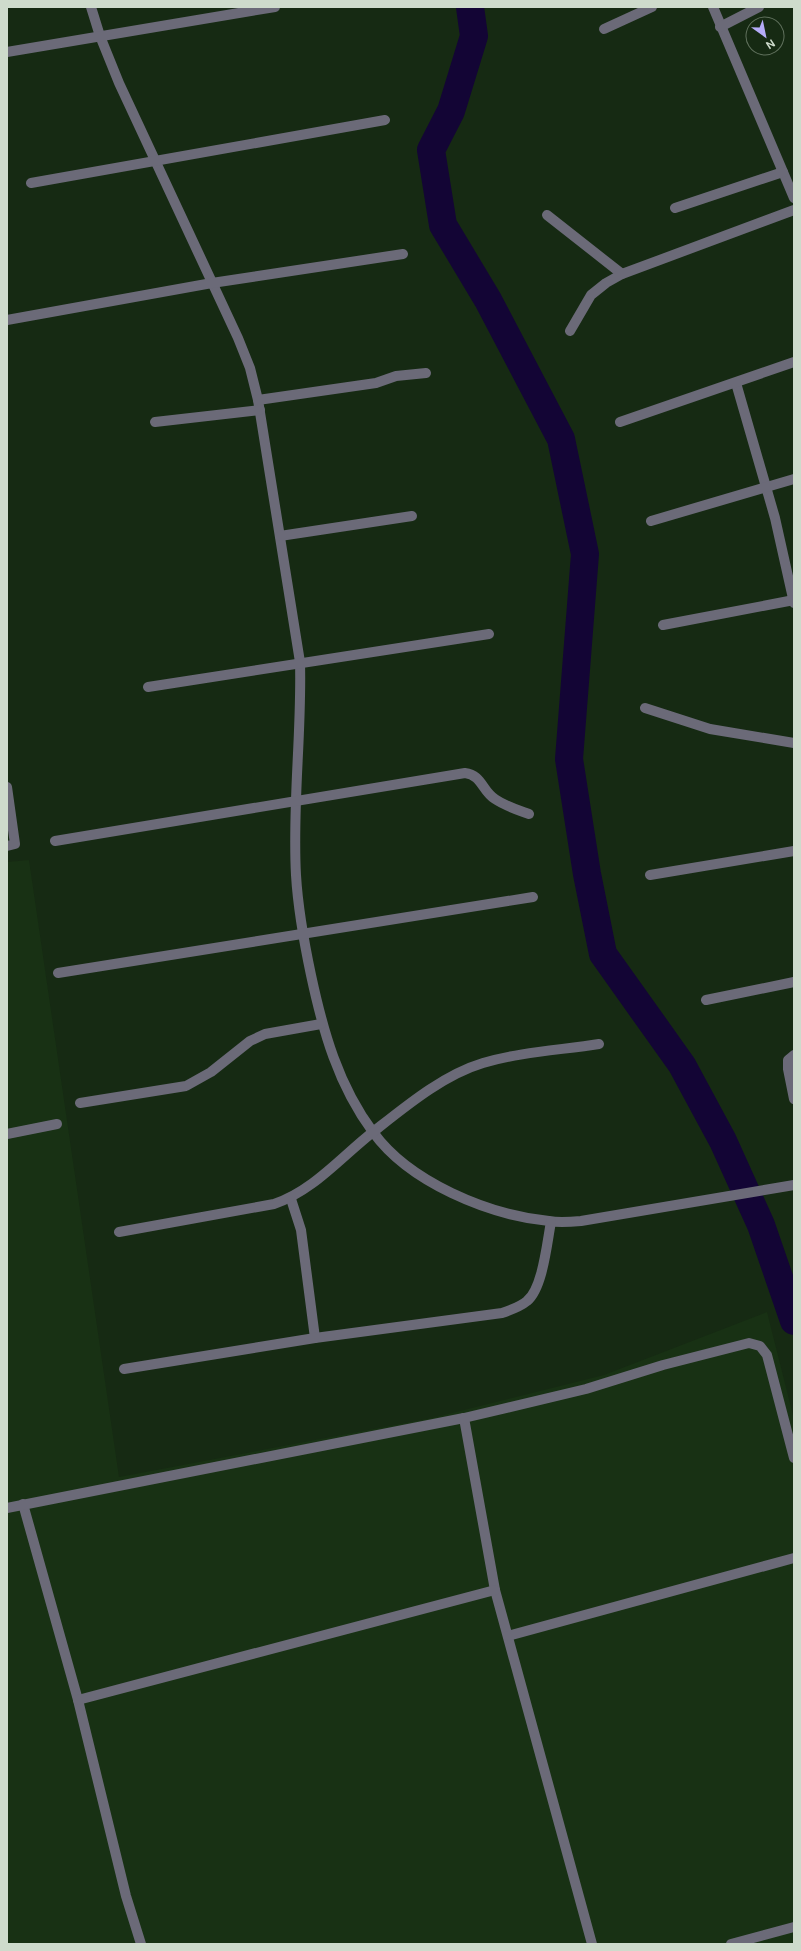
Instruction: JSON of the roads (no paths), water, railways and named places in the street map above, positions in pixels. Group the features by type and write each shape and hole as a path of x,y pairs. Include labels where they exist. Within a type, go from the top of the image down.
{"street":[{"path":"91,7 100,36 118,83 212,283 250,368 259,405 300,662 301,706 296,875 302,933 321,1024 337,1070 373,1132 386,1148 415,1171 462,1199 507,1213 551,1222 581,1221 794,1184"},
{"path":"7,52 275,7"},
{"path":"604,29 652,7"},
{"path":"712,7 794,198"},
{"path":"720,27 759,7"},
{"path":"31,183 385,120"},
{"path":"675,208 783,172"},
{"path":"570,331 591,295 606,282 622,274 794,210"},
{"path":"546,214 622,274"},
{"path":"7,320 212,283 403,254"},
{"path":"620,422 794,362"},
{"path":"155,422 259,405 376,383 396,376 426,373"},
{"path":"663,625 794,601 780,535 736,383"},
{"path":"651,521 794,479"},
{"path":"280,536 412,516"},
{"path":"148,687 300,662 489,634"},
{"path":"645,708 710,729 794,743"},
{"path":"55,841 465,773 473,774 479,779 493,798 529,814"},
{"path":"7,787 15,844 7,846"},
{"path":"650,875 794,851"},
{"path":"58,972 533,897"},
{"path":"706,1000 794,982"},
{"path":"80,1103 186,1086 210,1072 250,1040 265,1034 321,1024"},
{"path":"119,1232 274,1204 291,1198 315,1181 373,1132 454,1075 482,1064 507,1058 599,1044"},
{"path":"794,1055 788,1060 788,1069 794,1099"},
{"path":"7,1134 57,1124"},
{"path":"291,1198 301,1230 316,1338"},
{"path":"124,1369 316,1338 502,1313 516,1308 528,1300 537,1288 551,1222"},
{"path":"7,1508 464,1418 586,1389 663,1365 749,1343 760,1346 767,1356 794,1458"},
{"path":"464,1418 495,1590 592,1944"},
{"path":"23,1504 78,1700 126,1896 141,1944"},
{"path":"508,1636 794,1558"},
{"path":"78,1700 495,1590"},
{"path":"731,1944 794,1927"}],"waterway":[{"path":"470,7 474,36 451,111 431,150 443,225 488,300 561,439 585,554 569,759 587,874 603,954 682,1065 723,1141 761,1225 794,1321"}]}
